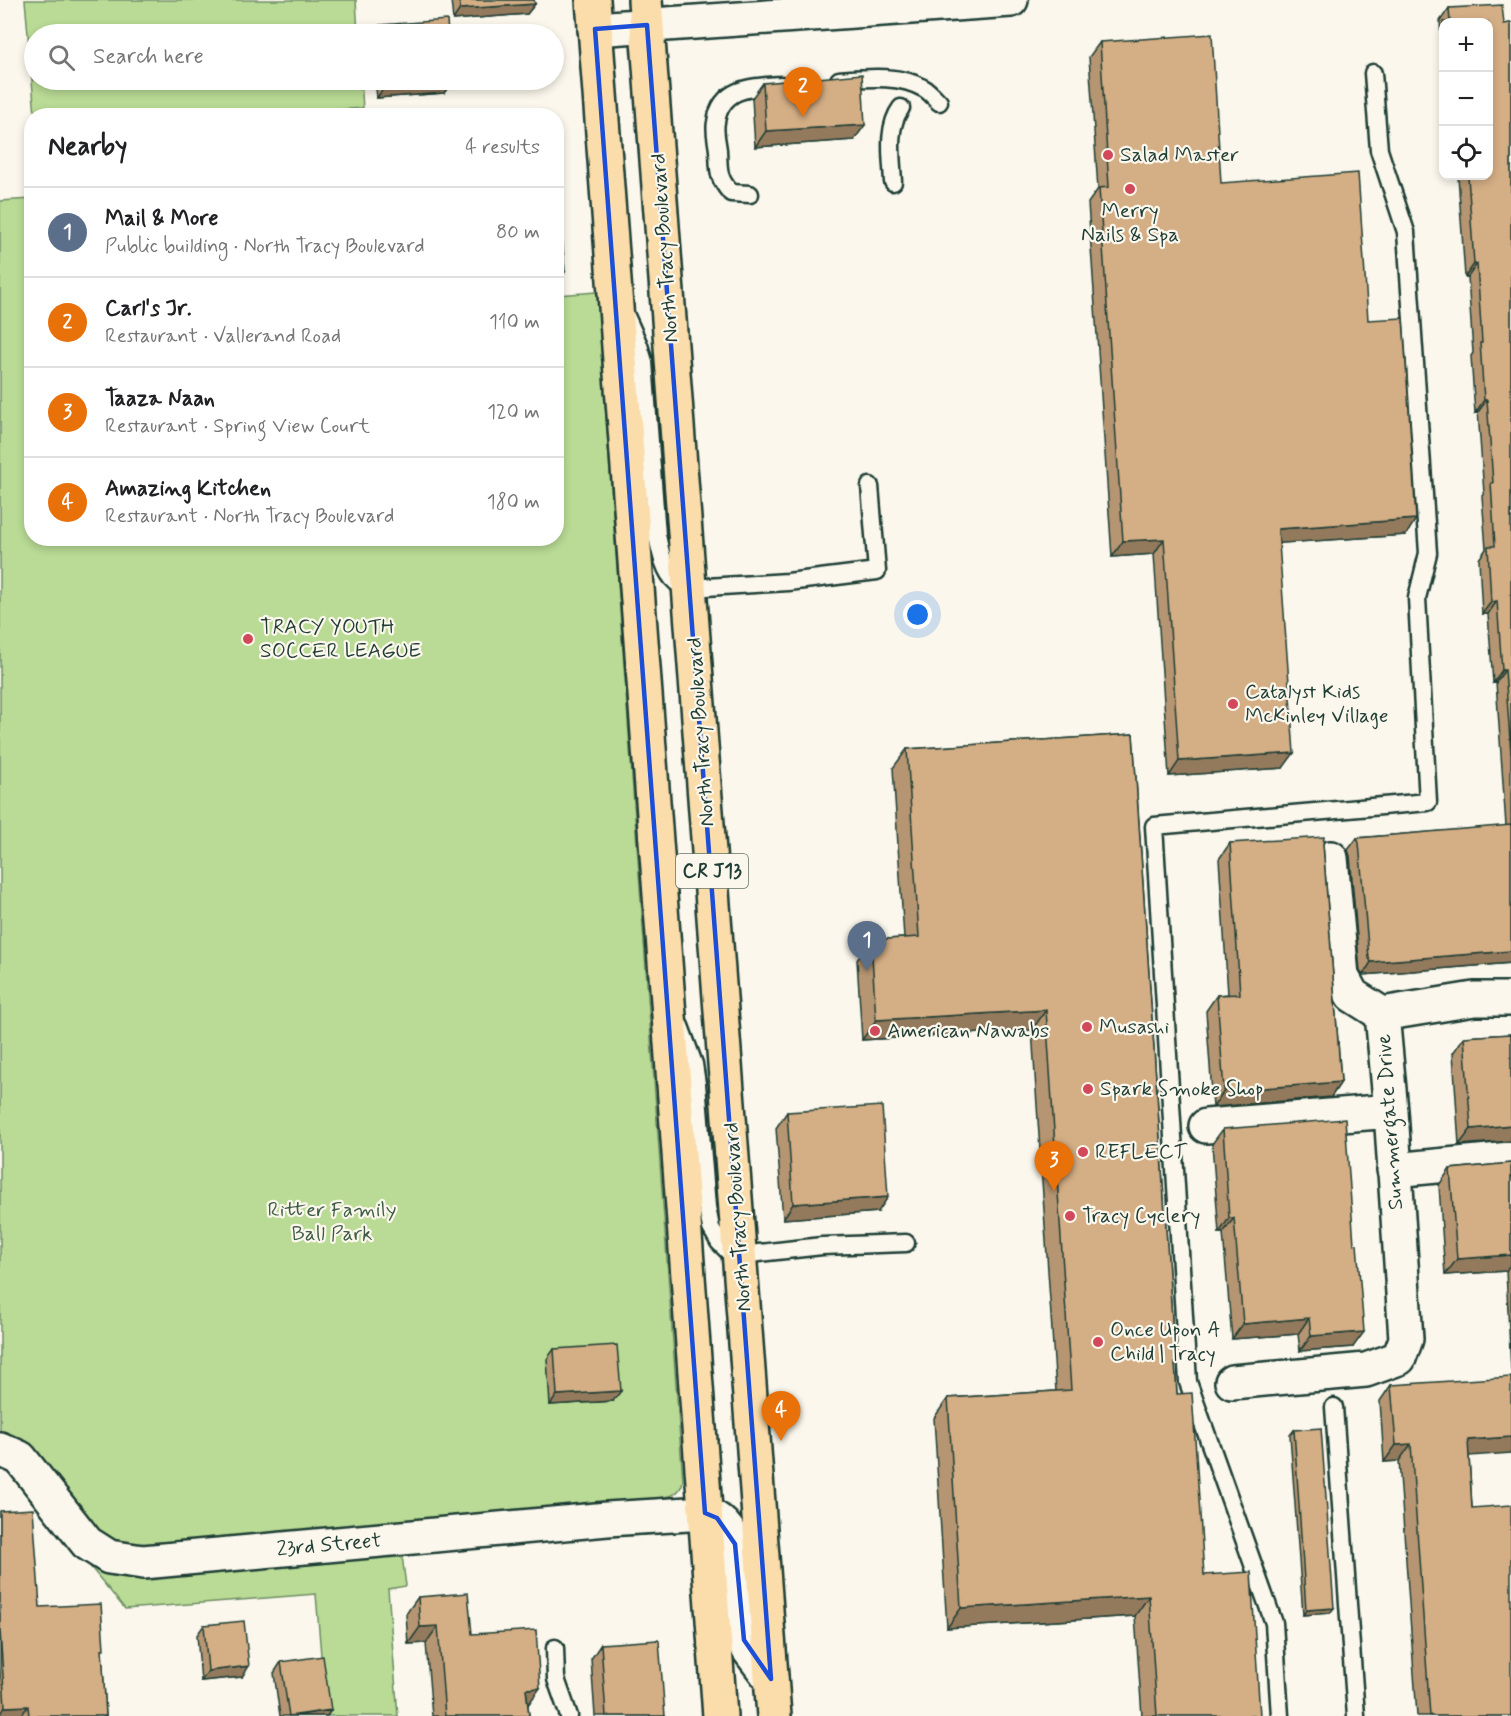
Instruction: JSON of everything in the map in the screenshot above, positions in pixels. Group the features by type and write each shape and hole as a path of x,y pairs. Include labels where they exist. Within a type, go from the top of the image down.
{"main road":[{"name":"North Tracy Boulevard","path":"646,13 774,1716"},
{"name":"CR J13","path":"594,14 720,1716"}],"street":[{"path":"594,14 1011,0"},
{"path":"1331,858 1342,976 1352,994 1382,1014"},
{"name":"Summergate Drive","path":"1232,1382 1366,1370 1399,1358 1406,1339 1391,1111 1382,1014 1474,999 1511,999"},
{"path":"1206,1126 1391,1111"},
{"path":"1394,1170 1511,1159"},
{"name":"23rd Street","path":"10,1454 87,1543 110,1557 143,1562 607,1519 705,1513"},
{"path":"705,1513 717,1518 729,1531 735,1544 738,1556 744,1640 771,1679"}],"lane":[{"path":"1280,1716 1274,1623 1188,1382 1154,826 1428,802 1417,598 1428,553 1406,232 1379,150 1374,73"},
{"path":"828,81 884,78 910,82 926,89 939,102"},
{"path":"750,194 731,193 720,179 715,124 719,109 730,96 745,88 792,84"},
{"path":"893,183 891,139 897,112 901,108"},
{"path":"614,290 639,345 644,362 657,535 661,554 676,582 690,588 788,582 877,571 870,486"},
{"path":"667,987 694,1064 707,1207 711,1228 719,1242 729,1252 741,1255 822,1246 906,1243"},
{"path":"1334,1407 1356,1716"},
{"path":"555,1648 556,1679 568,1716"}],"highlighted area":[{"path":"647,25 771,1679 744,1640 735,1544 717,1518 705,1513 595,29"}],"green space":[{"path":"25,0 356,0 357,24 27,24"},
{"path":"33,90 362,90 363,108 34,108"},
{"name":"Ritter Family Ball Park","path":"24,199 24,546 564,546 564,294 597,292 683,1481 677,1492 658,1498 660,1534 401,1548 406,1586 388,1589 398,1716 326,1716 316,1594 125,1609 19,1480 0,1439 0,201"}],"building":[{"path":"459,0 534,0 535,4 460,9"},
{"path":"1502,5 1504,24 1511,23 1511,754 1497,601 1491,602 1488,546 1495,546 1491,483 1493,483 1487,400 1484,400 1477,264 1474,264 1468,180 1493,180 1493,18 1450,18 1449,8"},
{"path":"447,20 447,24 393,24"},
{"path":"1212,34 1221,183 1358,173 1368,320 1403,318 1416,519 1278,529 1294,753 1179,761 1164,539 1123,541 1099,188 1109,187 1100,42"},
{"path":"862,74 865,125 766,131 763,83"},
{"path":"1133,734 1177,1394 1192,1393 1204,1575 1251,1572 1260,1716 1157,1716 1149,1596 961,1608 948,1398 1071,1390 1046,1010 876,1020 871,940 919,937 907,749"},
{"path":"1511,825 1511,951 1371,962 1357,838"},
{"path":"1324,837 1341,1082 1224,1091 1217,995 1240,994 1230,843"},
{"path":"1511,1034 1511,1125 1471,1129 1464,1037"},
{"path":"882,1106 888,1197 793,1204 787,1112"},
{"path":"1345,1119 1354,1244 1357,1244 1364,1332 1311,1336 1309,1318 1243,1324 1234,1218 1229,1218 1223,1129"},
{"path":"1511,1163 1511,1255 1457,1259 1450,1169"},
{"path":"617,1345 621,1391 557,1395 554,1349"},
{"path":"1511,1377 1511,1437 1468,1440 1472,1508 1511,1505 1511,1716 1430,1716 1411,1444 1396,1445 1391,1385"},
{"path":"1321,1428 1334,1608 1306,1610 1294,1430"},
{"path":"33,1509 40,1607 101,1604 106,1716 29,1716 28,1706 5,1707 0,1630 0,1511"},
{"path":"468,1593 472,1634 536,1630 540,1688 526,1689 529,1716 445,1716 438,1626 420,1627 418,1597"},
{"path":"244,1621 249,1666 208,1671 204,1625"},
{"path":"658,1640 665,1716 606,1716 601,1644"},
{"path":"323,1656 331,1710 289,1716 281,1662"}],"place":[{"name":"Carl's Jr.","path":"803,117"},
{"name":"Salad Master","path":"1108,155"},
{"name":"Merry Nails & Spa","path":"1130,189"},
{"name":"TRACY YOUTH SOCCER LEAGUE","path":"248,639"},
{"name":"Catalyst Kids McKinley Village","path":"1233,704"},
{"name":"Mail & More","path":"867,971"},
{"name":"Musashi","path":"1087,1027"},
{"name":"American Nawabs","path":"875,1031"},
{"name":"Spark Smoke Shop","path":"1088,1089"},
{"name":"REFLECT","path":"1083,1152"},
{"name":"Taaza Naan","path":"1054,1191"},
{"name":"Tracy Cyclery","path":"1070,1216"},
{"name":"Once Upon A Child | Tracy","path":"1098,1342"},
{"name":"Amazing Kitchen","path":"781,1441"}]}
